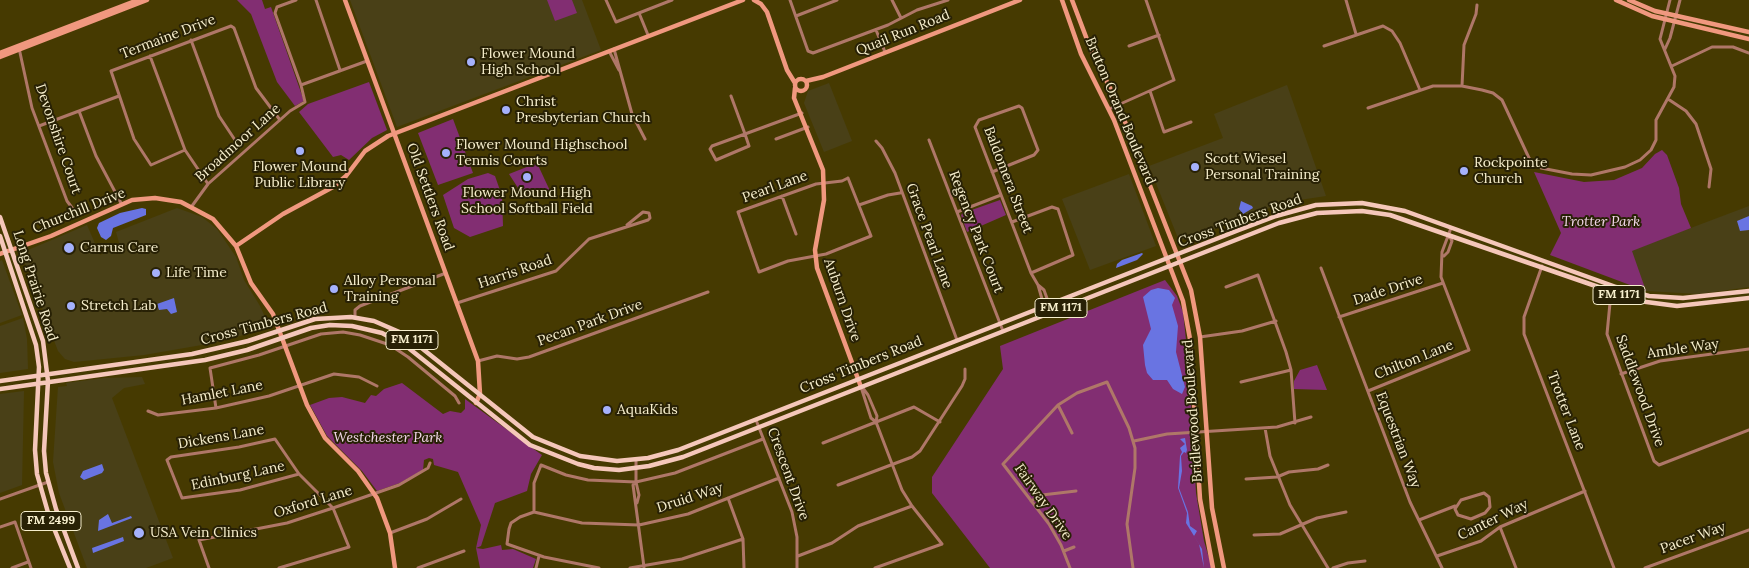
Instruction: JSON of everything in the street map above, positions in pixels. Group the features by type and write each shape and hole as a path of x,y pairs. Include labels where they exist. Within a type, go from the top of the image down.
{"main road":[{"name":"Cross Timbers Road","path":"0,381 220,349 315,319 355,317 384,324 412,340 533,437 563,450 604,461 636,460 678,450 1000,323 1294,211 1336,203 1374,204 1405,211 1616,287 1649,296 1683,298 1749,291"},
{"path":"1294,211 1296,217"},
{"name":"Cross Timbers Road","path":"0,389 220,357 321,326 342,325 373,330 408,348 530,445 561,459 594,468 636,468 683,457 1296,217 1334,211 1374,212 1404,219 1639,301 1677,306 1749,298"},
{"name":"Long Prairie Road","path":"0,217 43,341 48,373 44,451 48,482 78,568"},
{"name":"Long Prairie Road","path":"0,236 36,345 39,374 35,458 39,484 70,568"},
{"path":"23,301 32,314 35,315"},
{"path":"408,348 412,340"},
{"path":"144,360 145,368"}],"street":[{"path":"0,57 138,0"},
{"path":"0,53 19,48 147,0"},
{"path":"296,0 275,10 301,85 368,60"},
{"path":"316,0 340,70"},
{"name":"Old Settlers Road","path":"345,0 478,361 480,394 476,403"},
{"path":"606,0 616,22 672,0"},
{"path":"236,246 282,214 334,187 346,176 368,148 395,133 743,0"},
{"path":"754,0 762,4 767,12 788,68 801,92 798,96 798,104"},
{"path":"790,0 808,51 813,53 876,30 917,10 948,0"},
{"path":"796,16 838,0"},
{"path":"892,0 901,18"},
{"name":"Quail Run Road","path":"801,92 806,84 1020,0"},
{"name":"Bruton Orand Boulevard","path":"1062,0 1081,54 1109,108 1168,259"},
{"name":"Bruton Orand Boulevard","path":"1072,0 1091,50 1118,104 1178,255"},
{"path":"1109,108 1170,83 1174,78 1146,0"},
{"path":"1346,0 1356,34"},
{"path":"1616,0 1631,8 1667,19 1749,39"},
{"path":"1628,0 1668,13 1749,32"},
{"path":"1368,108 1420,90 1445,84 1493,93 1502,100 1528,158 1541,168 1572,174 1591,175 1625,167 1640,160 1650,150 1656,140 1656,120 1674,87 1675,76 1660,39 1667,19 1670,0"},
{"path":"1665,49 1676,21 1680,0"},
{"path":"1462,86 1464,45 1476,14 1477,5"},
{"path":"640,13 648,35"},
{"name":"Termaine Drive","path":"119,96 111,71 231,26 234,28 256,88 280,120"},
{"path":"1324,46 1380,26 1389,29 1406,54 1420,90"},
{"path":"876,30 885,52"},
{"path":"1129,46 1159,35"},
{"path":"191,40 219,116 235,140"},
{"path":"1672,66 1712,47 1723,46 1749,54"},
{"name":"Devonshire Court","path":"19,48 28,95 38,126 67,201 72,209"},
{"path":"612,50 632,114 645,139"},
{"path":"150,56 185,150 208,184"},
{"path":"796,84 806,84"},
{"name":"Auburn Drive","path":"796,84 794,98 808,127 822,164 825,183 816,256 821,281 861,387 862,396 871,418 876,422"},
{"name":"Broadmoor Lane","path":"192,206 208,184 280,120 305,102 301,85"},
{"path":"1150,91 1164,132 1191,122"},
{"path":"38,126 119,96 134,139 151,166 185,150"},
{"path":"731,96 745,134 748,147 714,159 710,149 712,146 745,134 802,113"},
{"path":"1668,99 1686,111 1696,124 1711,169 1710,187"},
{"name":"Baldomera Street","path":"992,172 1034,156 1038,150 1022,108 1016,105 976,123 975,127 992,172 1012,222 1031,273 1038,285 1044,290 1047,305"},
{"path":"79,111 96,156 121,203"},
{"path":"776,139 808,127"},
{"name":"Regency Park Court","path":"929,140 1003,331"},
{"name":"Grace Pearl Lane","path":"876,141 890,163 957,340"},
{"name":"Pearl Lane","path":"816,256 788,261 759,272 738,212 782,196 848,178 859,205"},
{"path":"1144,196 1154,192"},
{"path":"816,256 870,236 859,205 900,193"},
{"path":"957,212 1001,195"},
{"path":"782,196 796,234"},
{"name":"Churchill Drive","path":"0,254 51,236 121,203 155,198 181,202 192,206 213,219 236,246 251,284 266,302 280,331 307,405 325,438 358,471 375,494 390,533 394,568"},
{"path":"1012,222 1052,207 1058,209 1073,256 1031,273"},
{"name":"Harris Road","path":"456,304 556,271 589,239 648,220 650,218 649,213 643,212 628,225"},
{"path":"1443,283 1441,271 1443,257 1448,252 1452,241 1449,235 1451,228"},
{"name":"Bridlewood Boulevard","path":"1178,255 1193,296 1200,337 1212,508 1224,568"},
{"name":"Bridlewood Boulevard","path":"1168,259 1187,317 1202,514 1213,568"},
{"name":"Trotter Lane","path":"1544,261 1524,317 1524,334 1614,568"},
{"name":"Equestrian Way","path":"1321,268 1410,502 1442,568"},
{"path":"355,317 355,310 360,306 446,274"},
{"path":"1226,287 1258,275 1276,321 1290,370 1295,423"},
{"name":"Dade Drive","path":"1340,317 1443,283"},
{"name":"Chilton Lane","path":"1368,391 1469,350 1443,283"},
{"name":"Pecan Park Drive","path":"478,361 497,356 517,359 529,357 708,292"},
{"name":"Saddlewood Drive","path":"1613,293 1610,303 1607,334 1654,461 1659,465 1749,430"},
{"path":"1200,337 1242,330 1276,321"},
{"path":"216,408 210,368 332,332 348,332 390,345 408,357 455,396 459,403"},
{"name":"Amble Way","path":"1621,374 1660,361 1749,349"},
{"path":"838,485 920,451 962,386 965,379 965,369"},
{"path":"1241,382 1290,370"},
{"name":"Hamlet Lane","path":"148,411 158,415 216,408 269,396 334,374 359,377 377,386"},
{"name":"Fairway Drive","path":"1070,568 1064,551 1052,530 1002,464 1058,405 1077,394 1107,382 1134,441"},
{"name":"Auburn Drive","path":"861,387 868,395 877,416 876,422 902,490 942,544 875,568"},
{"path":"1058,405 1072,433"},
{"path":"823,443 914,407 940,422"},
{"path":"1133,568 1127,524 1136,458 1134,441 1162,434 1265,428 1295,423 1311,417"},
{"name":"Crescent Drive","path":"755,419 795,523 798,556 797,568"},
{"path":"1265,428 1270,456 1278,477 1301,526 1328,568"},
{"name":"Dickens Lane","path":"182,498 167,463 171,456 238,447 275,439 299,474"},
{"path":"600,568 539,556 506,543 511,523 520,516 534,512 534,483 541,465 566,475 588,480 636,482 675,473 763,439"},
{"path":"636,460 636,482 634,485 644,567"},
{"name":"Oxford Lane","path":"209,568 199,540 287,523 375,494 410,480 428,468 430,463"},
{"path":"1246,479 1278,477 1289,472 1318,469 1328,465"},
{"path":"279,568 349,547 333,508 299,474"},
{"name":"Edinburg Lane","path":"182,498 240,490 299,474"},
{"name":"Druid Way","path":"534,512 582,523 639,525 684,515 779,478"},
{"path":"0,499 48,482"},
{"name":"Canter Way","path":"1437,556 1481,541 1500,527 1585,490"},
{"path":"1031,501 1046,495 1076,491"},
{"path":"1419,520 1456,506 1461,500 1484,493 1489,497 1490,507 1485,513 1471,519 1458,515 1455,509 1456,506"},
{"path":"728,498 743,539 744,568"},
{"path":"390,533 427,519 461,499"},
{"path":"798,556 832,543 858,526 912,506"},
{"path":"1254,534 1280,534 1324,516 1346,512"},
{"path":"0,527 15,522 30,568"},
{"path":"1500,527 1516,568"},
{"name":"Pacer Way","path":"1645,568 1749,530"},
{"path":"630,568 682,560 743,539"},
{"path":"1064,551 1074,548"},
{"path":"418,568 464,551"},
{"path":"536,568 539,556"},
{"path":"1333,568 1348,563 1364,561"},
{"path":"12,568 28,562"}],"shaded area":[{"name":"Flower Mound High School","path":"350,0 582,0 601,50 397,127"},
{"path":"829,83 852,141 824,152 804,103 808,91"},
{"path":"1287,85 1326,196 1286,202 1185,240 1178,238 1149,166 1223,138 1214,114"},
{"path":"1129,174 1156,246 1090,270 1062,199"},
{"path":"1749,206 1749,287 1699,294 1646,291 1630,251"},
{"path":"177,208 202,217 217,229 236,257 244,280 260,306 270,328 213,343 144,355 74,362 65,359 58,351 21,253 87,225 100,255 120,246 116,232"},
{"path":"2,260 22,315 0,323 0,261"},
{"path":"23,318 27,339 28,369 0,373 0,326"},
{"path":"142,377 145,384 124,388 112,398 173,558 146,568 87,568 59,493 53,462 58,387 67,386 66,383 104,378"},
{"path":"24,391 22,485 0,493 0,394"}],"green space":[{"path":"237,0 262,0 265,9 271,7 304,101 295,106 277,82 251,14"},
{"path":"547,0 572,0 577,13 555,21"},
{"path":"369,82 387,130 372,138 349,160 341,155 333,157 299,112 308,104"},
{"name":"Flower Mound Highschool Tennis Courts","path":"453,119 473,173 438,185 418,133"},
{"name":"Trotter Park","path":"1662,150 1667,155 1679,188 1681,204 1691,228 1632,251 1646,291 1550,255 1561,233 1534,172 1584,182 1614,180 1642,168 1655,154"},
{"name":"Flower Mound High School Softball Field","path":"537,163 551,193 533,196 520,191 509,174"},
{"path":"488,173 495,176 502,196 503,226 470,237 454,228 443,195 468,179"},
{"path":"1000,200 1006,215 967,232 961,215 963,213"},
{"path":"1165,280 1177,296 1183,312 1189,368 1196,493 1204,541 1212,568 990,568 932,493 932,477 1003,369 1000,346"},
{"path":"1317,365 1327,390 1294,389 1294,381 1300,370"},
{"name":"Westchester Park","path":"402,383 443,414 450,411 461,413 465,409 465,399 542,455 531,474 527,491 495,503 481,546 476,548 481,525 458,472 434,465 433,459 429,458 424,460 423,470 400,483 377,491 362,471 327,436 310,405 329,398 342,397 365,403 371,395 376,396 384,389"},
{"path":"501,545 502,550 513,549 536,559 533,568 480,568 476,548 483,549"}],"water":[{"path":"1241,201 1253,208 1243,214 1239,209"},
{"path":"142,208 146,209 146,215 113,228 111,236 106,240 101,237 97,228 99,223 120,213"},
{"path":"1749,216 1749,230 1740,231 1737,221"},
{"path":"1142,253 1137,260 1116,268 1117,264 1122,260"},
{"path":"1158,288 1169,290 1175,298 1172,305 1178,326 1176,352 1185,387 1182,394 1173,389 1167,380 1153,380 1147,373 1145,365 1143,345 1151,329 1143,297 1151,290"},
{"path":"174,298 177,312 171,314 167,309 159,310 157,304"},
{"path":"1185,438 1187,450 1181,456 1182,471 1179,488 1188,512 1190,526 1197,531 1194,536 1186,523 1187,513 1178,488 1180,456 1182,452 1180,448 1185,444 1180,439"},
{"path":"102,464 104,470 102,473 84,480 80,477 83,471"},
{"path":"108,514 112,523 131,516 132,518 98,531 99,520"},
{"path":"123,537 124,541 93,553 92,548"},
{"path":"1199,544 1202,549 1204,568"}],"place":[{"name":"Flower Mound High School","path":"471,62"},
{"name":"Christ Presbyterian Church","path":"506,110"},
{"name":"Flower Mound Public Library","path":"300,151"},
{"name":"Flower Mound Highschool Tennis Courts","path":"446,153"},
{"name":"Scott Wiesel Personal Training","path":"1195,167"},
{"name":"Rockpointe Church","path":"1464,171"},
{"name":"Flower Mound High School Softball Field","path":"527,177"},
{"name":"Carrus Care","path":"69,248"},
{"name":"Life Time","path":"156,273"},
{"name":"Alloy Personal Training","path":"334,289"},
{"name":"Stretch Lab","path":"71,306"},
{"name":"AquaKids","path":"607,410"},
{"name":"USA Vein Clinics","path":"139,533"}]}
